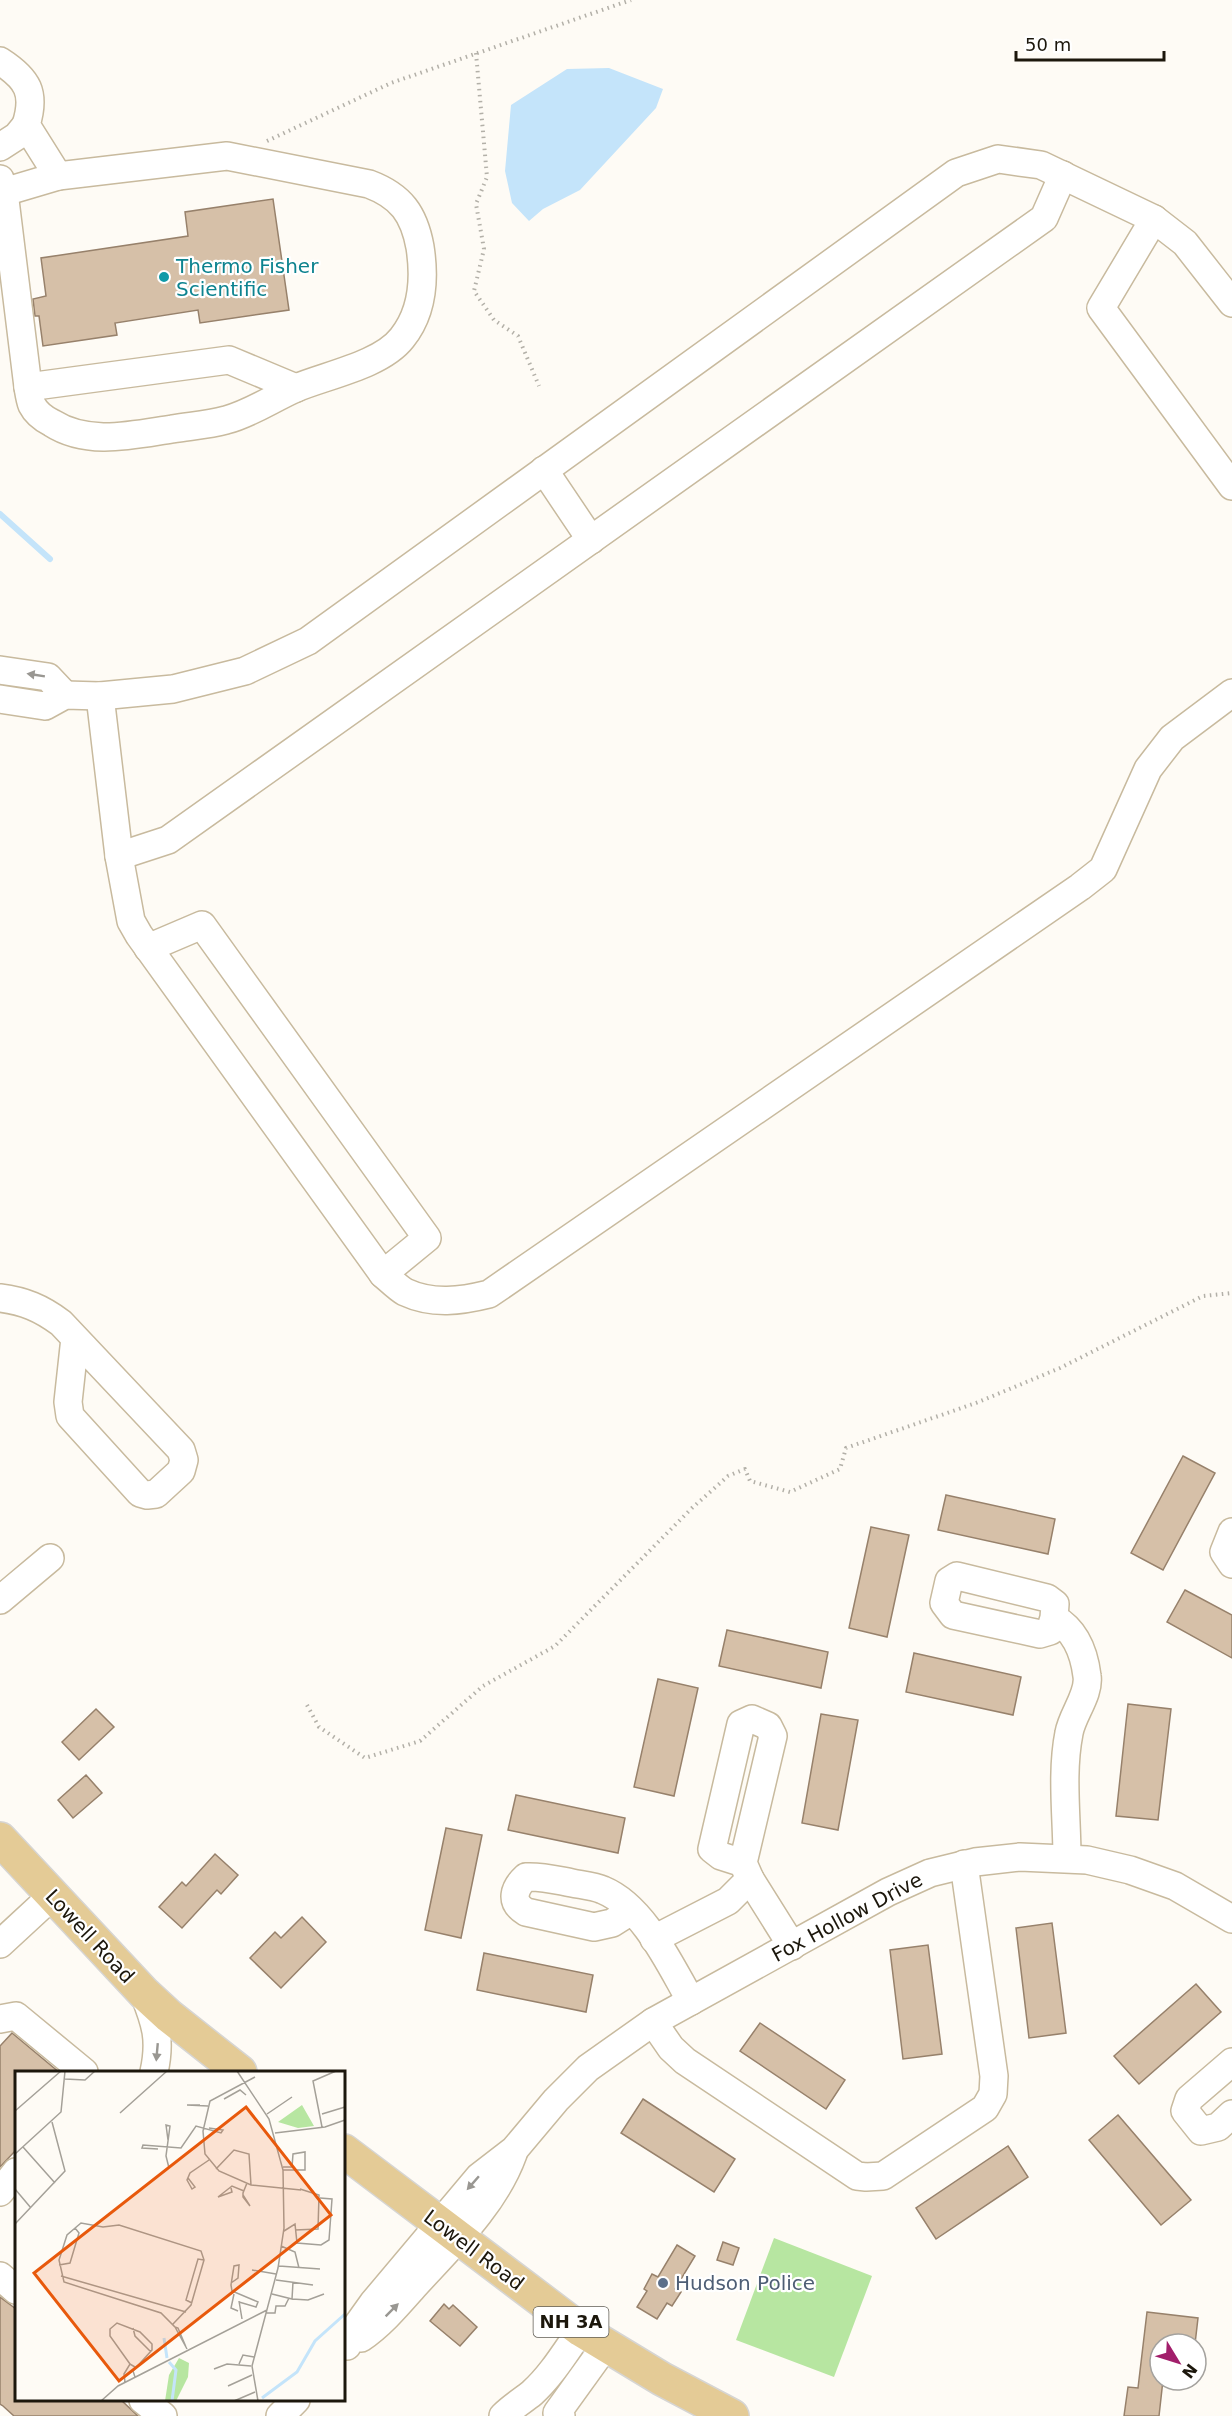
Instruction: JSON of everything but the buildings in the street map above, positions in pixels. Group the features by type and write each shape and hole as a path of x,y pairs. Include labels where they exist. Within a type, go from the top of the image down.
{"main road":[{"name":"Lowell Road","path":"2,1847 144,1993 238,2071"},
{"name":"Lowell Road","path":"345,2152 593,2337 662,2379 732,2416"}],"street":[{"path":"0,61 20,74 28,88 31,109 26,125 17,136 0,147"},
{"path":"26,125 58,176"},
{"path":"227,156 369,184 396,198 417,228 423,286 419,306 402,339 388,352 296,388 227,420 136,435 98,438 76,434 59,428 41,417 32,406 2,185 227,156"},
{"path":"0,699 45,706 65,695 100,696 173,689 245,671 308,641 956,173 998,159 1041,165 1154,219 1185,243 1232,303"},
{"path":"119,856 168,840 1044,218 1063,175"},
{"path":"1154,219 1101,308 1232,486"},
{"path":"28,387 229,360 296,388"},
{"path":"544,470 591,540"},
{"path":"0,670 48,677 65,695"},
{"path":"100,696 119,856 132,921 148,948 383,1274 404,1292 436,1301 462,1301 489,1294 1103,869 1148,769 1172,738 1232,693"},
{"path":"148,948 202,925 216,944 427,1238 383,1274"},
{"path":"0,1298 30,1304 44,1311 75,1338 181,1450 184,1460 181,1471 156,1494 140,1493 70,1416 68,1402 75,1338"},
{"path":"1232,1532 1224,1552 1232,1564"},
{"path":"0,1600 50,1558"},
{"path":"1054,1618 1069,1626 1083,1653 1088,1678 1069,1731 1066,1761 1067,1858"},
{"name":"Fox Hollow Drive","path":"345,2347 353,2331 373,2303 449,2231 479,2177 514,2150 556,2100 588,2068 653,2022 888,1892 930,1873 964,1864 1020,1857 1067,1858 1130,1870 1175,1886 1232,1919"},
{"path":"653,2022 671,2048 694,2067 857,2175 883,2176 985,2108 993,2094 993,2076 964,1864"},
{"path":"654,1939 728,1901 747,1871 792,1946"},
{"path":"0,1944 52,1896"},
{"path":"631,1911 654,1939 691,2001"},
{"path":"144,1993 158,2033 158,2054 154,2071"},
{"path":"0,2019 16,2016 82,2071"},
{"path":"1232,2062 1189,2098 1185,2111 1201,2131 1218,2127 1232,2114"},
{"path":"0,2192 15,2173"},
{"path":"0,2276 15,2289"},
{"path":"503,2416 515,2404 531,2394 553,2370 593,2337"},
{"path":"531,2394 559,2415 593,2337"},
{"path":"144,2401 163,2416"},
{"path":"280,2416 295,2401"}],"path":[{"path":"261,144 391,82 632,0"},
{"path":"476,53 487,177 476,204 484,249 474,291 494,320 518,336 539,386"},
{"path":"307,1705 319,1727 365,1758 420,1741 483,1686 555,1646 692,1508 728,1476 745,1469 750,1481 790,1492 840,1469 846,1448 976,1403 1060,1368 1203,1296 1232,1293"}],"green space":[{"path":"774,2238 872,2276 834,2377 736,2340"}],"water":[{"path":"609,68 663,89 656,108 580,190 543,209 529,221 512,203 505,171 511,105 567,69"}],"waterway":[{"path":"0,514 50,559"}],"place":[{"name":"Thermo Fisher Scientific","path":"164,277"},
{"name":"Hudson Police","path":"663,2283"}]}
